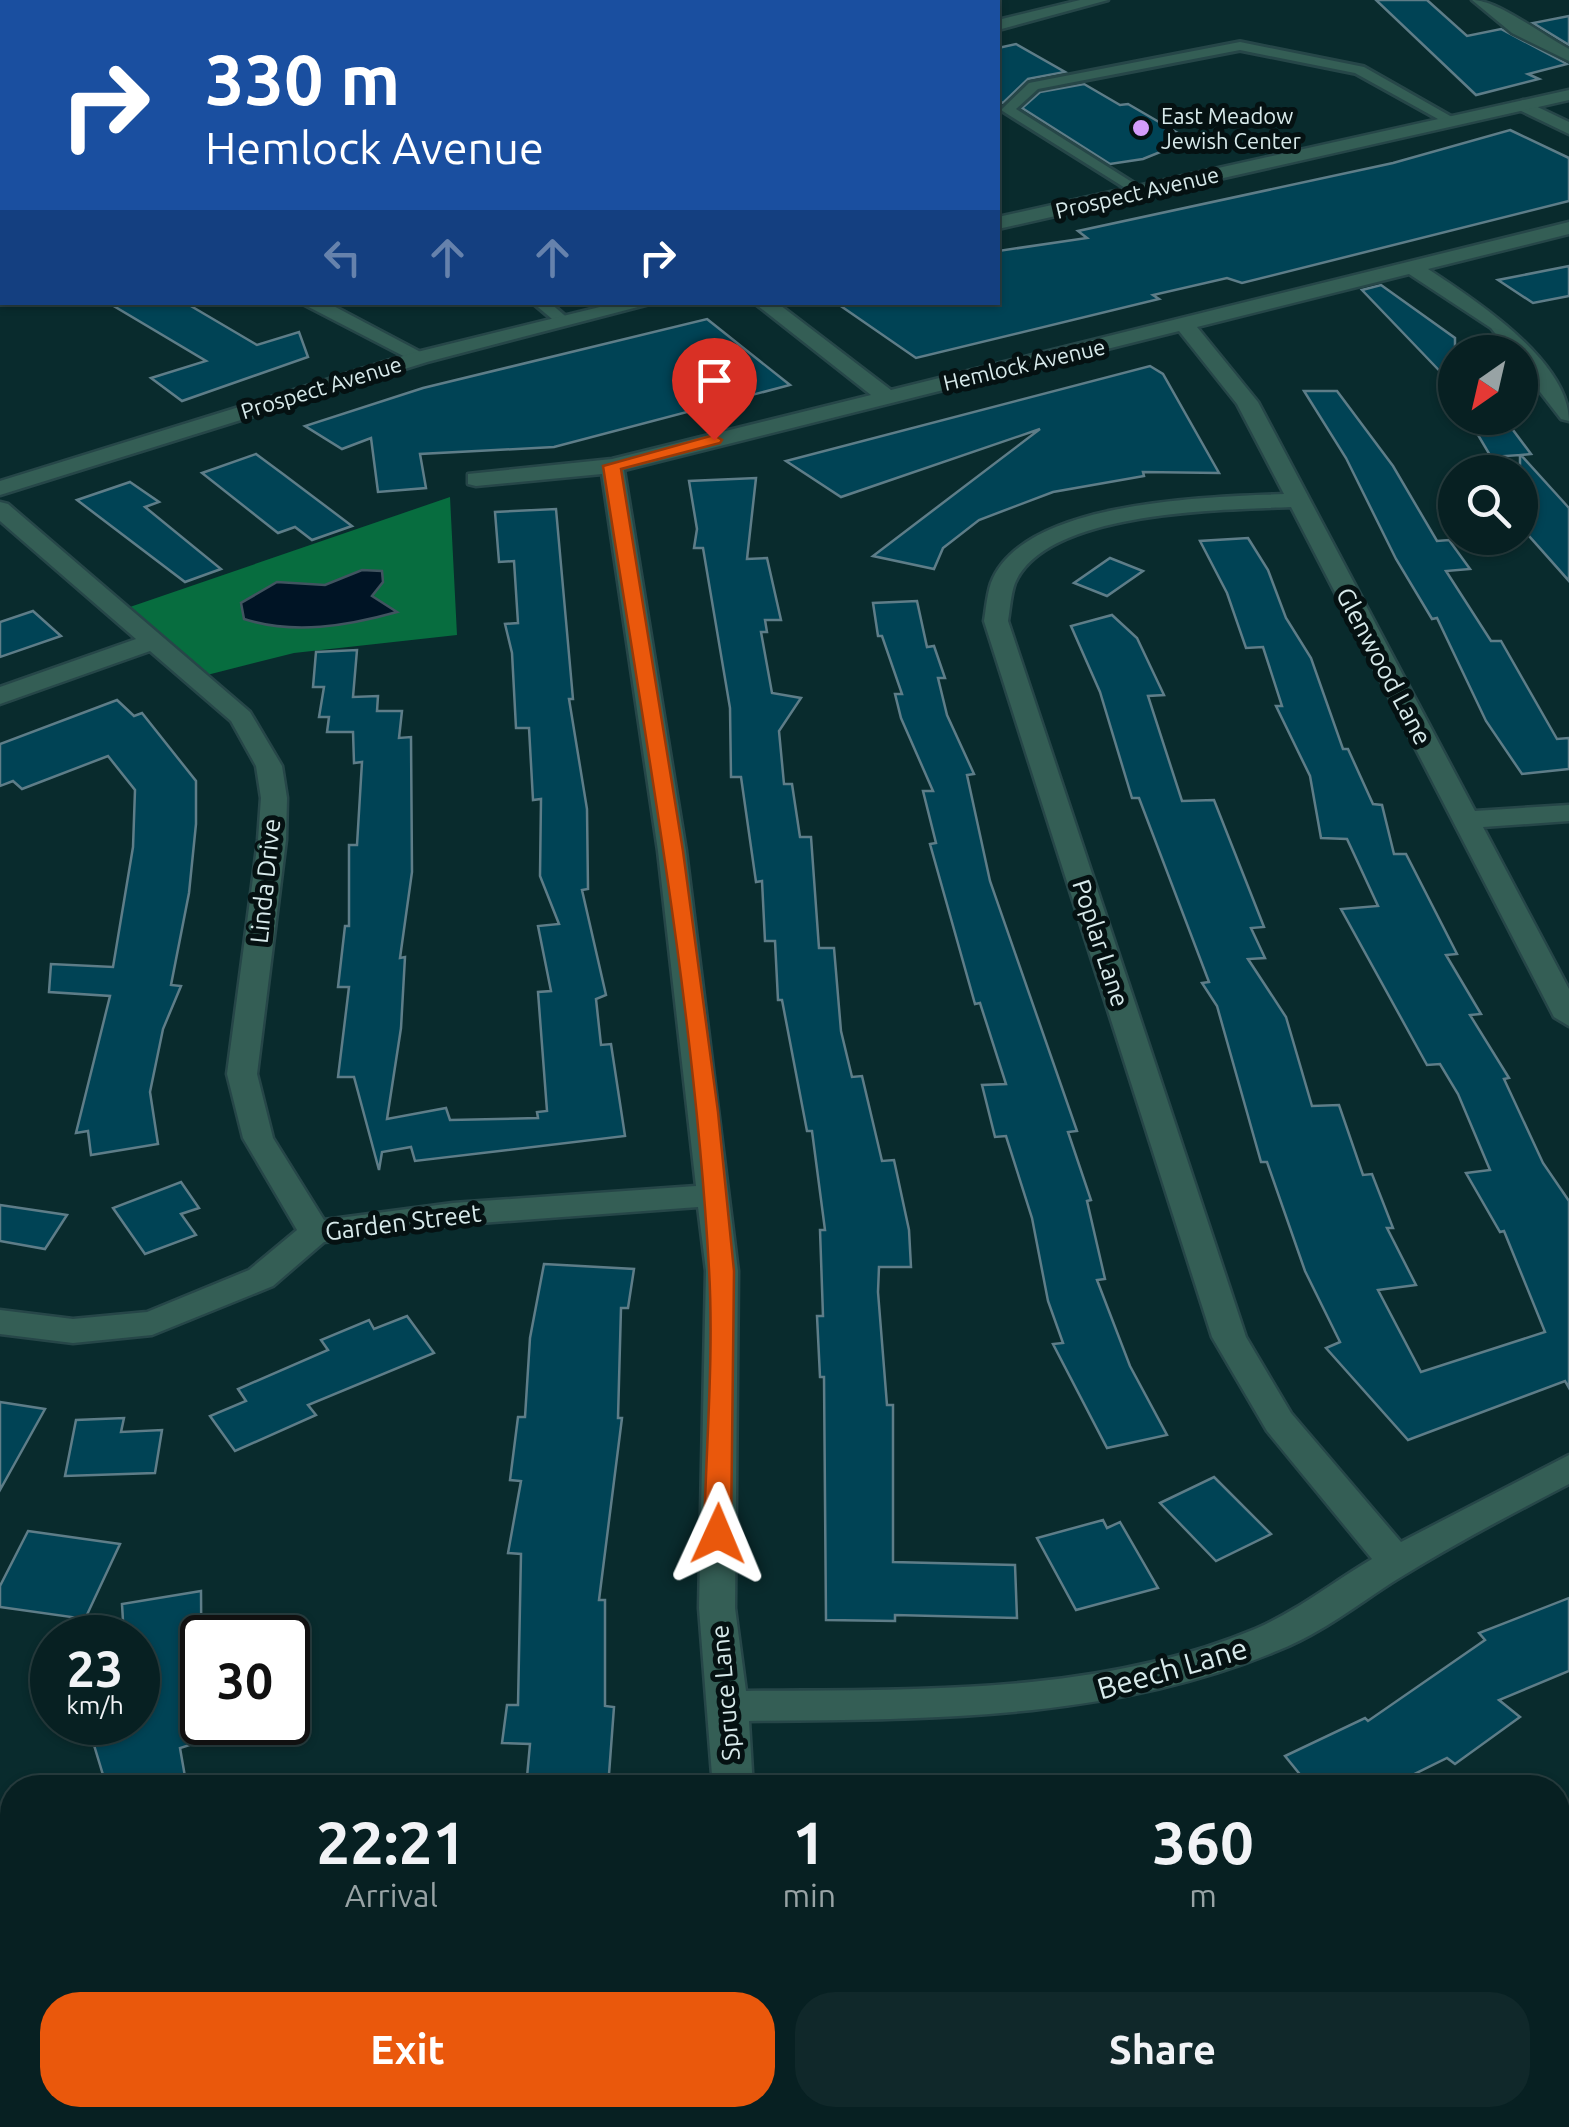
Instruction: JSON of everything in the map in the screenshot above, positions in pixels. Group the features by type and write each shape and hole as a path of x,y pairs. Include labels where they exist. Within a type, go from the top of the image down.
{"street":[{"path":"1000,24 1100,0"},
{"path":"1480,0 1518,29 1569,56"},
{"name":"Prospect Avenue","path":"1000,223 1569,94"},
{"path":"1523,106 1569,129"},
{"name":"Hemlock Avenue","path":"476,479 612,466 1569,228"},
{"path":"1412,267 1498,324 1569,414"},
{"path":"316,305 420,357"},
{"name":"Prospect Avenue","path":"0,488 420,357 634,305"},
{"path":"767,305 885,396"},
{"name":"Glenwood Lane","path":"1184,326 1248,402 1295,500 1569,1017"},
{"name":"Spruce Lane","path":"612,466 672,851 722,1271 716,1608 729,1706 732,1775"},
{"name":"Poplar Lane","path":"1295,500 1150,511 1078,526 1018,556 1002,576 995,597 996,621 1229,1337 1278,1422 1396,1562"},
{"name":"Linda Drive","path":"0,508 241,717 268,766 274,798 272,840 242,1074 243,1097 257,1141 315,1232"},
{"path":"0,696 155,642"},
{"path":"1467,820 1569,813"},
{"name":"Garden Street","path":"0,1322 73,1331 152,1323 261,1278 315,1232 453,1214 712,1195"},
{"name":"Beech Lane","path":"729,1706 1012,1702 1108,1690 1197,1666 1269,1640 1396,1562 1569,1468"}],"lane":[{"path":"1138,192 1008,110 1034,86 1240,46 1360,70 1452,121"},
{"path":"543,305 563,322"}],"green space":[{"path":"450,497 457,635 294,653 207,675 127,608"}],"water":[{"path":"362,570 382,571 383,582 372,596 397,612 301,628 244,619 241,603 277,582 325,585"}],"building":[{"path":"1376,0 1427,0 1467,36 1501,29 1567,64 1528,74 1539,79 1476,95"},
{"path":"1569,16 1569,45 1533,23"},
{"path":"1016,44 1065,72 1028,79 1003,103 1000,48"},
{"path":"1084,84 1190,140 1143,159 1110,164 1022,108 1040,92"},
{"path":"1510,130 1569,158 1569,201 1242,283 1227,278 1153,295 1159,299 916,358 839,305 1000,305 1000,251 1087,238 1078,231 1393,163"},
{"path":"1569,266 1569,296 1533,303 1498,280"},
{"path":"1381,285 1451,335 1438,335 1438,369 1362,290"},
{"path":"112,305 189,305 257,345 299,332 308,357 182,401 151,378 206,361"},
{"path":"707,319 790,385 554,447 420,454 426,488 378,492 371,438 342,449 305,426 423,388"},
{"path":"1150,366 1163,374 1219,473 1143,472 1144,476 1053,492 979,520 943,548 934,569 873,556 1040,429 841,497 786,461"},
{"path":"1304,391 1337,391 1393,466 1438,541 1438,555 1460,555 1470,569 1446,571 1491,641 1501,641 1557,739 1569,738 1569,769 1522,774 1486,721 1437,618 1432,619 1396,559 1346,458"},
{"path":"1478,435 1517,435 1531,454 1521,455 1490,455"},
{"path":"256,454 352,526 312,540 295,527 278,533 202,473"},
{"path":"1538,474 1569,508 1569,581 1538,546"},
{"path":"756,478 747,559 767,558 781,620 765,620 767,632 761,632 772,693 801,698 779,731 784,784 792,784 800,837 811,837 819,948 834,948 841,1031 852,1077 862,1076 882,1161 894,1160 909,1230 911,1267 879,1267 887,1405 893,1405 893,1562 1015,1565 1017,1618 895,1615 895,1621 826,1620 824,1377 820,1377 817,1316 823,1316 820,1230 825,1230 812,1131 807,1131 782,1000 778,1000 775,941 765,941 762,881 756,882 741,777 731,777 730,708 703,548 694,548 697,529 689,481"},
{"path":"130,482 159,502 145,507 221,569 185,582 77,500"},
{"path":"556,509 573,699 569,699 587,809 588,889 582,890 606,995 596,999 601,1045 611,1044 625,1136 415,1161 411,1147 382,1152 379,1170 354,1077 338,1077 349,987 338,987 345,926 349,926 349,845 357,845 362,762 354,763 353,732 327,732 329,717 319,717 324,687 313,687 316,652 357,650 353,697 378,696 377,711 402,711 399,738 411,737 412,872 400,958 405,957 401,1028 387,1119 446,1108 450,1120 538,1118 537,1112 547,1111 538,992 551,991 538,926 559,924 540,876 541,799 533,800 529,728 516,728 512,653 505,624 518,623 514,561 499,562 495,512"},
{"path":"1248,538 1268,570 1286,618 1311,658 1343,749 1348,749 1373,804 1382,805 1394,854 1406,854 1457,954 1446,955 1481,1014 1470,1015 1509,1078 1504,1079 1543,1163 1569,1201 1569,1388 1565,1381 1408,1440 1326,1348 1340,1342 1305,1271 1267,1162 1261,1162 1217,1006 1202,983 1209,982 1139,798 1132,798 1100,692 1071,626 1112,615 1137,638 1164,695 1148,696 1182,801 1214,800 1264,927 1251,928 1265,958 1248,959 1286,1017 1312,1106 1339,1105 1363,1175 1372,1174 1393,1228 1387,1228 1416,1285 1378,1290 1421,1372 1545,1332 1504,1231 1500,1232 1466,1173 1490,1170 1458,1094 1440,1064 1427,1065 1341,909 1378,906 1347,839 1321,838 1310,776 1276,706 1282,706 1263,647 1246,648 1227,593 1200,541"},
{"path":"1110,558 1143,571 1107,596 1074,583"},
{"path":"917,601 927,647 934,646 945,678 938,678 947,715 974,774 967,775 990,881 1077,1131 1068,1132 1091,1200 1087,1201 1105,1279 1097,1280 1130,1366 1167,1435 1107,1448 1053,1344 1063,1343 1048,1301 1032,1218 1006,1136 995,1137 982,1085 1006,1084 980,1003 975,1004 930,844 936,843 923,791 933,791 901,718 895,694 902,694 882,636 878,636 873,603"},
{"path":"33,611 61,636 0,657 0,622"},
{"path":"117,700 134,716 142,713 196,781 196,824 189,893 171,985 181,986 163,1029 150,1092 158,1144 91,1155 88,1131 76,1133 110,996 49,992 51,964 113,967 133,847 135,790 108,756 22,789 13,781 0,786 0,744"},
{"path":"181,1182 199,1208 181,1214 196,1235 145,1254 113,1208"},
{"path":"0,1205 67,1215 45,1249 0,1241"},
{"path":"544,1264 634,1269 628,1308 621,1308 618,1418 622,1418 599,1600 605,1600 605,1706 614,1707 609,1775 527,1775 530,1744 502,1743 507,1705 518,1705 521,1554 508,1553 521,1481 510,1480 518,1417 525,1417 530,1338"},
{"path":"407,1316 434,1353 308,1405 316,1415 235,1451 210,1416 246,1401 238,1389 328,1350 321,1340 369,1320 374,1329"},
{"path":"0,1402 45,1409 0,1490"},
{"path":"124,1418 121,1432 162,1430 155,1473 65,1476 76,1420"},
{"path":"1214,1477 1271,1534 1216,1561 1160,1503"},
{"path":"1103,1520 1107,1528 1120,1522 1158,1588 1076,1610 1037,1538"},
{"path":"28,1531 120,1544 87,1615 0,1607 0,1586"},
{"path":"201,1591 201,1615 180,1615 180,1745 189,1745 180,1748 185,1775 103,1775 94,1745 160,1745 160,1615 123,1615 122,1604"},
{"path":"1569,1598 1569,1671 1499,1700 1520,1717 1455,1764 1447,1758 1412,1775 1300,1775 1285,1756 1365,1718 1368,1721 1485,1640 1479,1633"}],"place":[{"name":"East Meadow Jewish Center","path":"1141,128"}],"route":[{"path":"714,440 612,466 672,851 722,1271 718,1534"}]}
